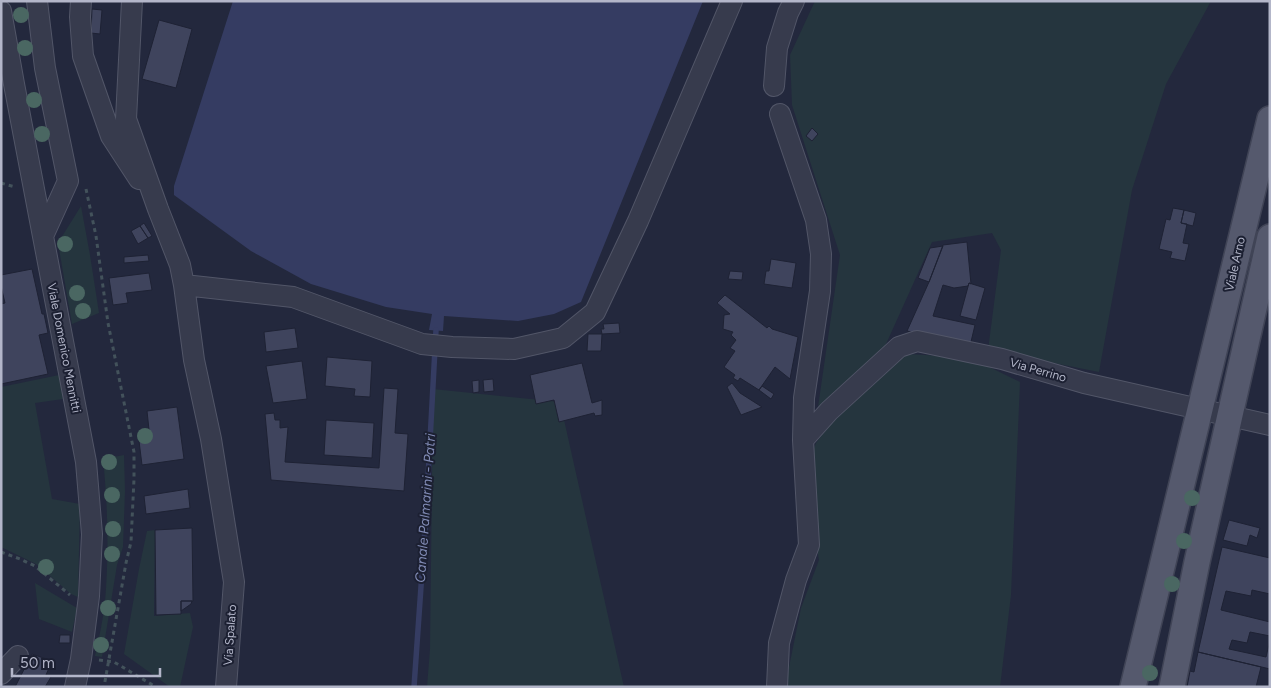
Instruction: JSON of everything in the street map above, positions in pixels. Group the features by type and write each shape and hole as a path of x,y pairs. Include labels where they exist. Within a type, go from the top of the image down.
{"main road":[{"name":"Viale Arno","path":"1133,687 1270,119"},
{"path":"1172,687 1229,415 1264,288 1270,238"}],"street":[{"path":"37,1 45,68 68,181 42,236"},
{"path":"81,1 80,18 83,56 111,136 158,209"},
{"path":"132,1 126,119 158,209"},
{"path":"184,285 293,297 422,344 514,349 563,338 595,312 638,221 732,1"},
{"path":"774,86 777,48 788,13 794,1"},
{"name":"Viale Domenico Mennitti","path":"1,11 86,462 92,534 89,596 81,659 75,687"},
{"path":"776,687 779,643 796,580 809,545 803,440 804,398 820,291 821,254 816,220 780,114"},
{"name":"Via Spalato","path":"158,209 180,265 194,360 211,439 234,582 226,687"},
{"name":"Via Perrino","path":"803,440 829,410 899,347 917,340 1002,360 1084,383 1200,409"},
{"path":"1200,409 1270,425"},
{"path":"1,674 18,656"}],"path":[{"path":"86,188 96,236 108,323 134,452 131,542 104,687"},
{"path":"1,552 35,566 73,598"},
{"path":"94,660 114,662 156,687"}],"shaded area":[{"path":"815,1 1211,1 1166,84 1132,190 1099,372 988,350 1001,250 992,233 932,242 882,353 818,407 840,255 792,105 790,55"},
{"path":"81,206 99,313 72,324 58,243"},
{"path":"907,354 943,356 983,364 1020,382 1011,595 1000,687 786,687 801,608 819,560 812,521 812,453 816,443 830,424"},
{"path":"59,375 63,399 35,403 52,499 80,504 78,597 71,594 36,564 1,547 1,387"},
{"path":"433,389 560,402 624,687 427,687 430,649"},
{"path":"124,455 123,547 117,565 102,657 95,656 104,609 107,567 107,513 103,459"},
{"path":"155,530 154,616 190,613 193,627 180,687 170,687 124,654 147,531"},
{"path":"35,583 77,608 72,632 39,619"}],"water":[{"path":"233,1 703,1 581,302 554,314 518,321 444,316 443,331 429,330 432,314 386,307 311,284 251,251 174,195 174,186"}],"building":[{"path":"92,9 102,10 100,34 91,33"},
{"path":"159,20 192,29 176,88 142,79"},
{"path":"812,128 818,134 812,141 806,136"},
{"path":"1173,208 1184,210 1181,223 1187,224 1183,243 1189,244 1185,261 1170,258 1172,252 1159,249 1166,219 1170,220"},
{"path":"1184,210 1196,213 1193,226 1181,223"},
{"path":"144,223 152,236 148,238 140,226"},
{"path":"140,226 148,238 138,244 131,231"},
{"path":"967,242 971,284 954,288 943,285 933,316 975,325 970,346 907,331 943,245"},
{"path":"943,246 929,282 918,278 930,248"},
{"path":"148,255 149,261 124,263 124,257"},
{"path":"771,259 796,263 792,288 764,284 766,271 769,271"},
{"path":"32,269 48,333 39,335 48,374 1,384 1,304 5,303 1,286 1,275"},
{"path":"730,271 743,272 742,280 728,279"},
{"path":"149,273 152,290 126,293 128,303 113,305 109,278"},
{"path":"969,283 985,288 976,320 960,316"},
{"path":"725,295 767,328 769,326 772,329 798,337 790,379 775,367 759,390 740,378 738,381 733,378 735,375 724,367 735,351 730,348 736,340 731,335 733,332 723,329 724,315 730,314 717,303"},
{"path":"619,323 620,333 602,334 603,324"},
{"path":"295,328 298,348 266,352 264,332"},
{"path":"588,334 602,334 601,351 587,351"},
{"path":"327,357 372,361 370,397 354,396 355,389 325,386"},
{"path":"302,361 307,399 273,403 266,366"},
{"path":"582,363 592,403 602,400 602,415 595,416 594,413 559,422 554,400 536,404 530,375"},
{"path":"493,379 494,391 484,392 483,380"},
{"path":"479,380 479,392 473,393 472,381"},
{"path":"732,383 740,393 762,407 741,415 727,387"},
{"path":"762,386 774,394 771,399 759,390"},
{"path":"384,388 398,389 395,433 408,434 404,491 271,480 265,414 274,413 275,420 280,420 280,428 288,427 285,462 379,468"},
{"path":"177,407 184,459 142,465 139,441 150,439 147,411"},
{"path":"326,420 374,423 372,458 324,455"},
{"path":"188,489 190,508 146,514 144,496"},
{"path":"1229,520 1260,528 1257,538 1250,535 1247,546 1223,540"},
{"path":"192,528 193,601 181,601 181,614 156,615 155,530"},
{"path":"1222,547 1270,558 1270,594 1252,590 1251,596 1226,591 1221,610 1270,622 1270,636 1250,632 1247,643 1232,640 1229,649 1266,657 1270,640 1270,669 1198,652"},
{"path":"181,601 192,601 191,604 181,611"},
{"path":"60,635 70,635 70,643 59,643"},
{"path":"1198,652 1261,667 1256,687 1187,687 1190,671 1194,672"},
{"path":"32,654 52,661 46,675 51,677 45,687 15,687"}],"waterway":[{"name":"Canale Palmarini - Patri","path":"414,687 436,330"}]}
